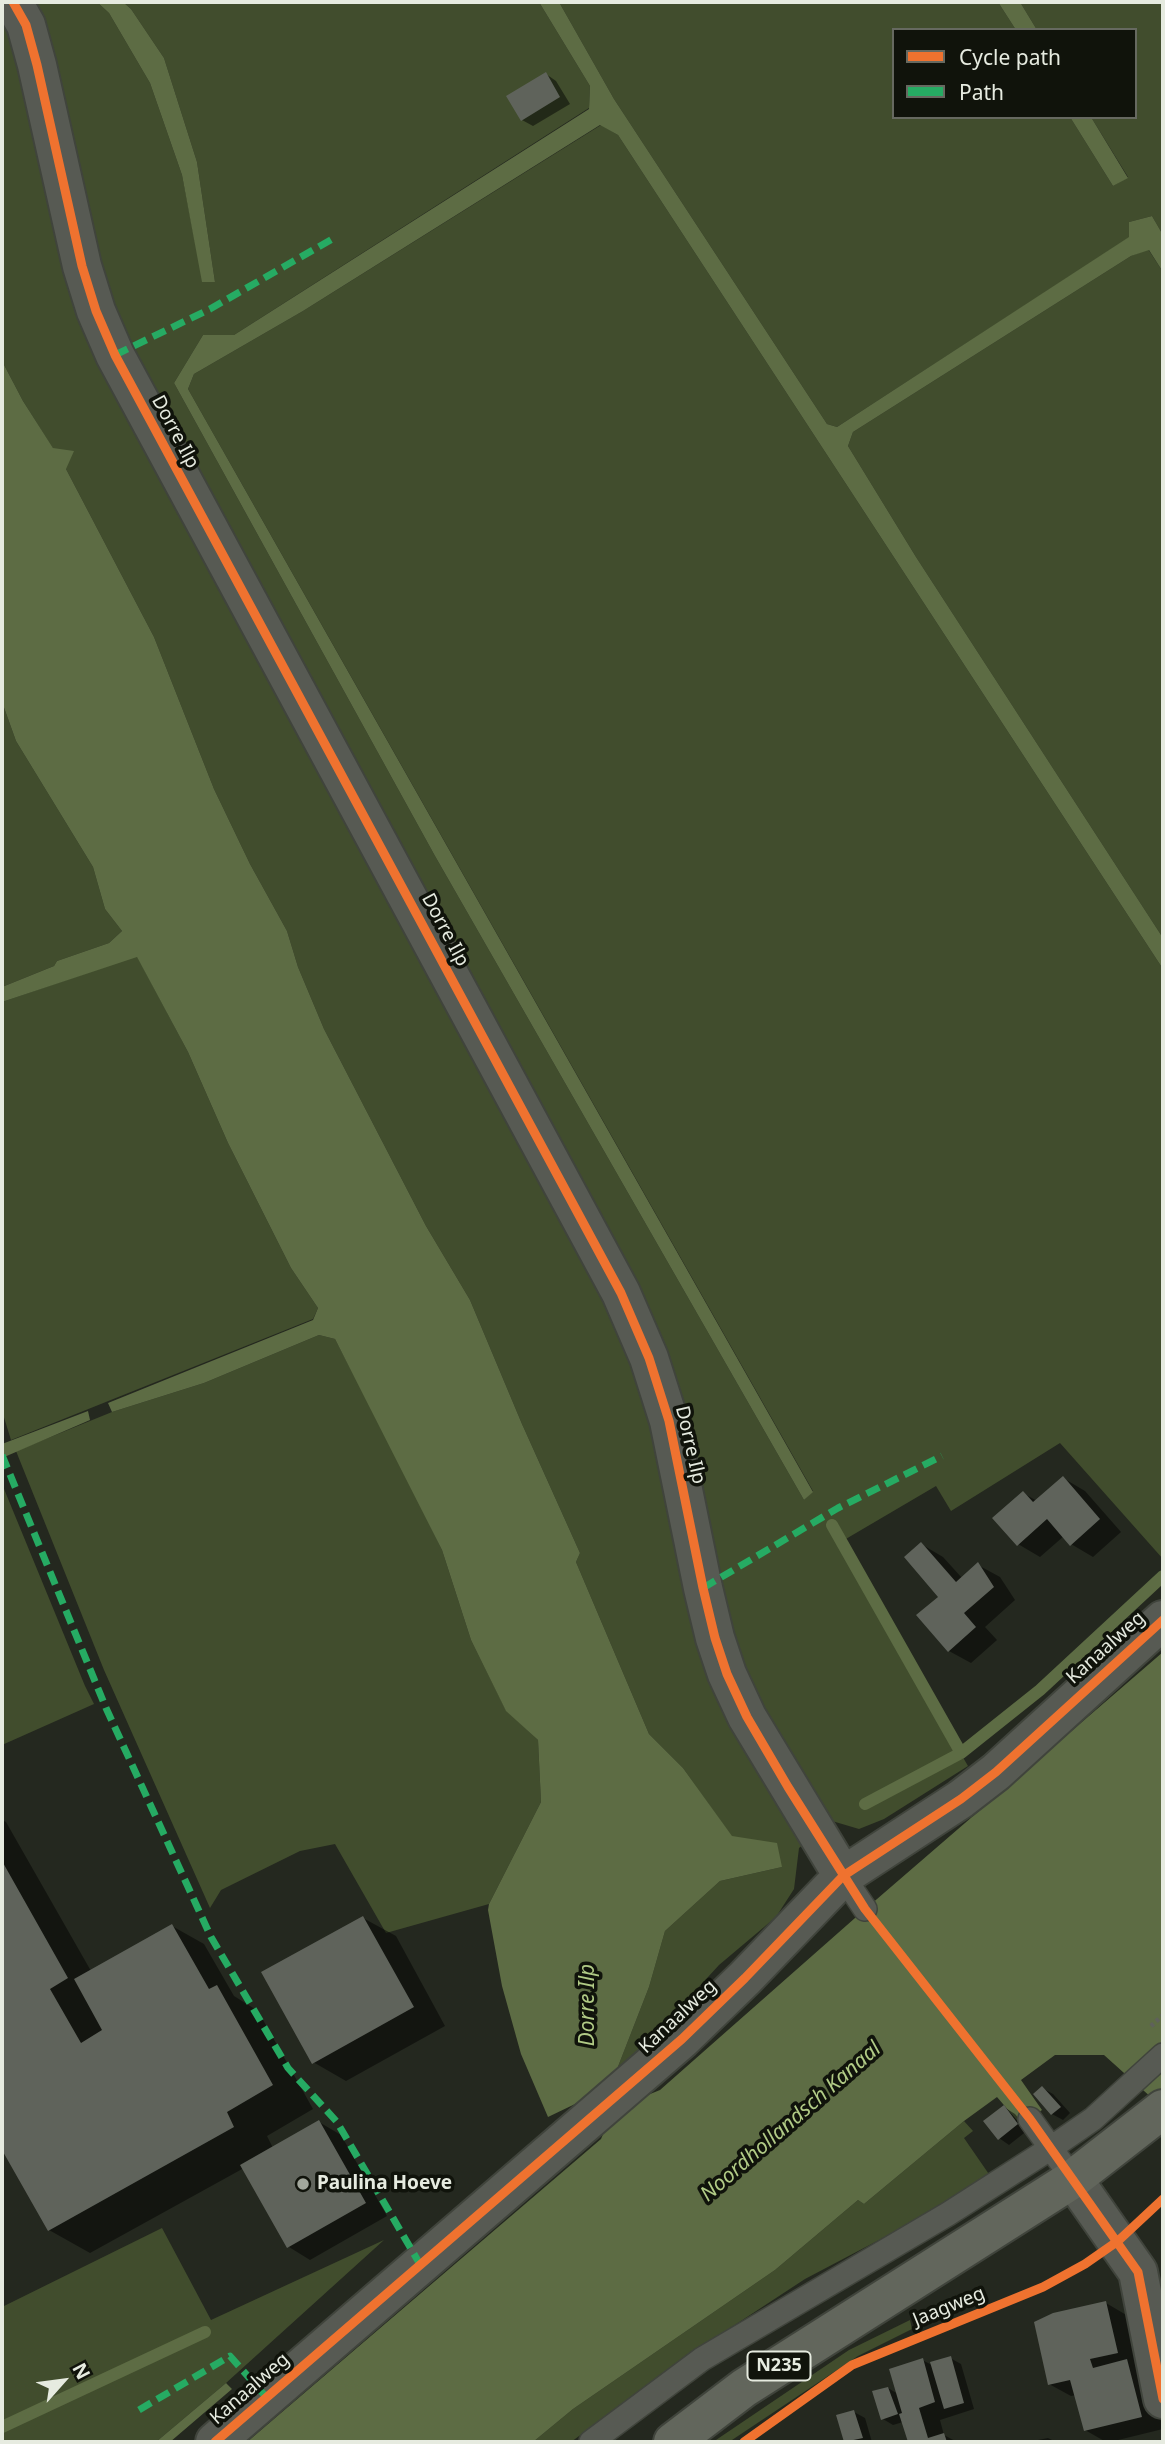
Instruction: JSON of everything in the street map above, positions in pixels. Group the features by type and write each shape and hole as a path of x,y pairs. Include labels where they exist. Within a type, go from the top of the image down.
{"main road":[{"name":"Jaagweg","path":"673,2442 744,2388 1073,2179 1162,2110"}],"street":[{"name":"Dorre Ilp","path":"13,2 26,24 37,65 82,267 96,311 115,355 621,1293 649,1357 669,1421 703,1588 727,1674 747,1717 843,1876"},
{"name":"Kanaalweg","path":"215,2442 682,2039 843,1876 961,1799 996,1772 1163,1620"},
{"path":"1073,2179 1138,2272 1163,2399"}],"lane":[{"path":"843,1876 865,1909"},
{"path":"591,2442 702,2359 948,2214 1051,2148 1093,2119 1163,2054"},
{"path":"1030,2119 1073,2179"}],"shaded area":[{"path":"2,2 97,2 109,13 150,83 182,175 203,282 215,282 197,162 164,58 131,9 123,2 539,2 590,86 589,108 234,335 203,335 174,383 435,856 804,1500 813,1491 188,389 194,374 303,311 601,125 618,135 1163,969 1163,1559 1060,1443 951,1511 936,1486 839,1543 968,1766 884,1819 859,1829 832,1821 799,1848 794,1889 776,1917 719,1965 612,2082 649,1987 665,1931 720,1881 782,1867 732,1837 683,1768 649,1734 576,1562 580,1553 470,1300 426,1226 324,1029 298,967 287,931 250,864 214,789 154,637 66,469 23,401 2,361"},
{"path":"559,2 998,2 1015,28 892,28 892,119 1071,119 1113,186 1128,177 1092,119 1137,119 1137,28 1036,28 1020,2 1163,2 1163,235 1152,216 1129,222 1130,237 837,427 827,424 614,99"},
{"path":"1148,249 1163,272 1163,938 916,557 848,446 853,432 1131,256"},
{"path":"2,702 16,741 93,867 105,909 122,931 109,943 57,961 54,966 2,987"},
{"path":"137,956 188,1052 228,1143 291,1268 318,1308 313,1319 11,1440 2,1411 2,1002"},
{"path":"319,1335 335,1339 393,1450 442,1550 471,1640 506,1710 538,1740 541,1802 489,1904 386,1933 335,1844 300,1851 221,1890 210,1908 104,1670 16,1451 112,1412 204,1383"},
{"path":"2,1484 94,1704 2,1745"},
{"path":"964,2121 973,2131 964,2138 993,2180 805,2279 686,2357 571,2442 533,2442 573,2409 775,2270 858,2200 864,2204"},
{"path":"162,2228 211,2320 384,2240 226,2383 156,2442 2,2442 2,2307"},
{"path":"910,2320 912,2329 858,2356 729,2442 713,2442 849,2350"}],"water":[{"path":"97,2 123,2 131,9 164,58 197,162 215,282 202,282 182,175 150,83 109,13"},
{"path":"539,2 559,2 614,99 827,424 837,427 1129,237 1129,222 1152,216 1163,235 1163,272 1149,250 1131,256 853,432 848,446 916,557 1163,938 1163,969 618,135 600,125 303,311 194,374 188,389 813,1492 804,1500 435,856 174,383 203,335 234,335 589,109 590,86"},
{"path":"998,2 1020,2 1036,28 1015,28"},
{"path":"1071,119 1092,119 1128,178 1113,186"},
{"path":"2,361 23,401 53,448 74,451 66,469 154,637 214,789 250,864 287,931 298,967 324,1029 426,1226 470,1300 580,1553 576,1562 649,1734 683,1768 732,1836 777,1843 782,1867 720,1881 665,1931 649,1987 612,2082 598,2093 548,2117 521,2054 502,1986 488,1910 541,1802 538,1740 506,1711 471,1640 442,1550 335,1339 319,1335 204,1383 112,1412 108,1403 313,1320 318,1308 291,1268 228,1143 188,1052 137,957 2,1002 2,987 54,966 57,961 109,943 122,931 105,909 93,867 16,741 2,702"},
{"path":"88,1411 90,1420 2,1458 2,1444"},
{"name":"Noordhollandsch Kanaal","path":"1163,1652 1163,2108 1104,2055 1055,2055 1021,2080 1042,2110 1021,2125 997,2097 864,2204 858,2200 775,2270 573,2409 533,2442 247,2442 601,2139 611,2115 628,2103 660,2090"},
{"path":"226,2383 232,2389 170,2442 156,2442"}],"building":[{"path":"546,72 560,97 521,121 506,96"},
{"path":"1063,1476 1100,1519 1070,1546 1047,1519 1017,1546 992,1518 1023,1491 1033,1502"},
{"path":"921,1542 956,1582 978,1562 994,1587 964,1613 976,1627 948,1652 916,1615 938,1597 904,1557"},
{"path":"2,1861 68,1978 50,1989 81,2043 102,2030 74,1979 172,1924 209,1989 217,1985 273,2085 227,2112 234,2127 48,2231 2,2150"},
{"path":"363,1916 414,2007 312,2064 261,1972"},
{"path":"1042,2086 1061,2107 1051,2115 1033,2094"},
{"path":"1004,2105 1018,2124 998,2140 983,2121"},
{"name":"Paulina Hoeve","path":"319,2120 366,2203 287,2248 240,2165"},
{"path":"1106,2301 1118,2353 1090,2359 1093,2368 1127,2359 1142,2417 1084,2431 1070,2380 1048,2385 1034,2322 1053,2313"},
{"path":"951,2356 964,2403 944,2409 930,2362"},
{"path":"923,2358 935,2402 919,2408 928,2438 944,2433 947,2442 908,2442 899,2414 902,2413 889,2369"},
{"path":"888,2387 898,2414 881,2420 872,2391"},
{"path":"854,2410 863,2438 844,2442 836,2415"}],"waterway":[{"path":"832,1525 961,1753 865,1804"},
{"path":"961,1753 1040,1690 1163,1576"},
{"path":"2,2427 205,2332"}],"ferry route":[{"path":"871,1916 1023,2110"}],"marked path":[{"path":"115,355 210,309 334,238"},
{"path":"2,1455 106,1708 211,1937 288,2068 337,2122 421,2266"},
{"path":"703,1588 838,1508 942,1456"},
{"path":"139,2410 230,2356 267,2398"}],"cycle path":[{"path":"13,2 26,25 37,65 82,266 96,311 115,355 621,1293 649,1358 669,1421 715,1638 727,1674 747,1717 865,1909 1030,2119 1138,2272 1163,2399"},
{"path":"215,2442 682,2039 843,1876 961,1799 996,1772 1163,1620"},
{"path":"744,2442 852,2365 1043,2287 1085,2264 1118,2241 1163,2199"}],"place":[{"name":"Paulina Hoeve","path":"303,2184"}]}
